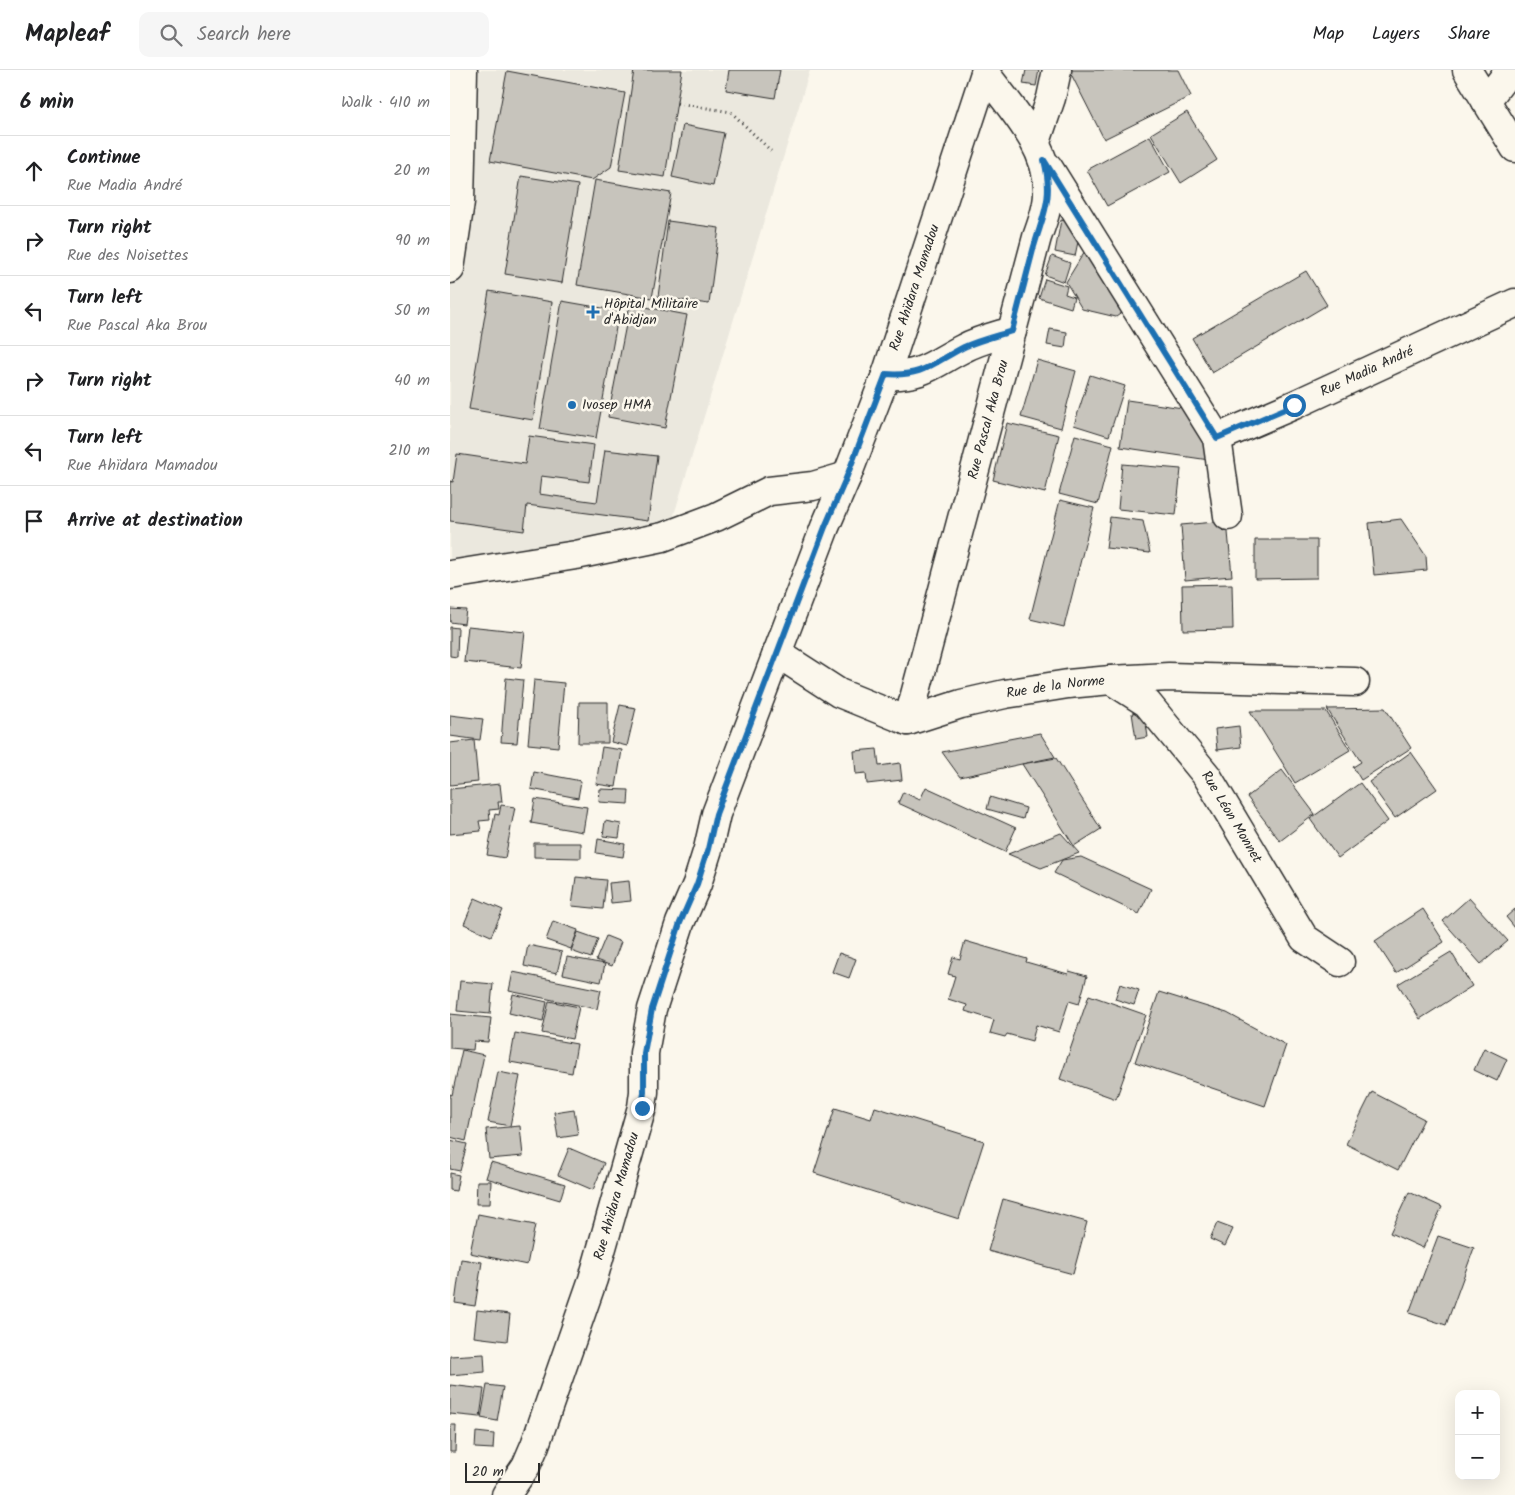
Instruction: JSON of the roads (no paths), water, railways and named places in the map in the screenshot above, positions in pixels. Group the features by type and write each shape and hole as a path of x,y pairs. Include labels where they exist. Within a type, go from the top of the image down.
{"street":[{"path":"450,269 460,202 463,70"},
{"path":"1057,70 1040,151 1217,438 1228,516"},
{"path":"1467,70 1515,148"},
{"path":"1486,101 1510,70"},
{"name":"Rue Pascal Aka Brou","path":"908,721 1037,237 1046,210 1048,176 1040,151 985,71"},
{"name":"Rue Ahïdara Mamadou","path":"506,1495 526,1466 535,1445 593,1279 642,1108 644,1053 652,1009 680,923 697,884 716,814 825,527 847,476 886,374 985,71"},
{"name":"Rue Madia André","path":"1217,438 1294,405 1515,303"},
{"path":"886,374 903,376 924,370 965,347 1012,331"},
{"path":"450,575 576,555 663,537 716,518 769,491 813,486 847,476"},
{"path":"777,654 839,693 881,712 908,721"},
{"name":"Rue de la Norme","path":"908,721 961,704 1005,694 1068,684 1111,680 1169,676 1355,682"},
{"name":"Rue Léon Monnet","path":"1111,680 1147,703 1207,776 1304,938 1340,962"}],"place":[{"name":"Hôpital Militaire d'Abidjan","path":"593,312"},
{"name":"Ivosep HMA","path":"572,405"}]}
